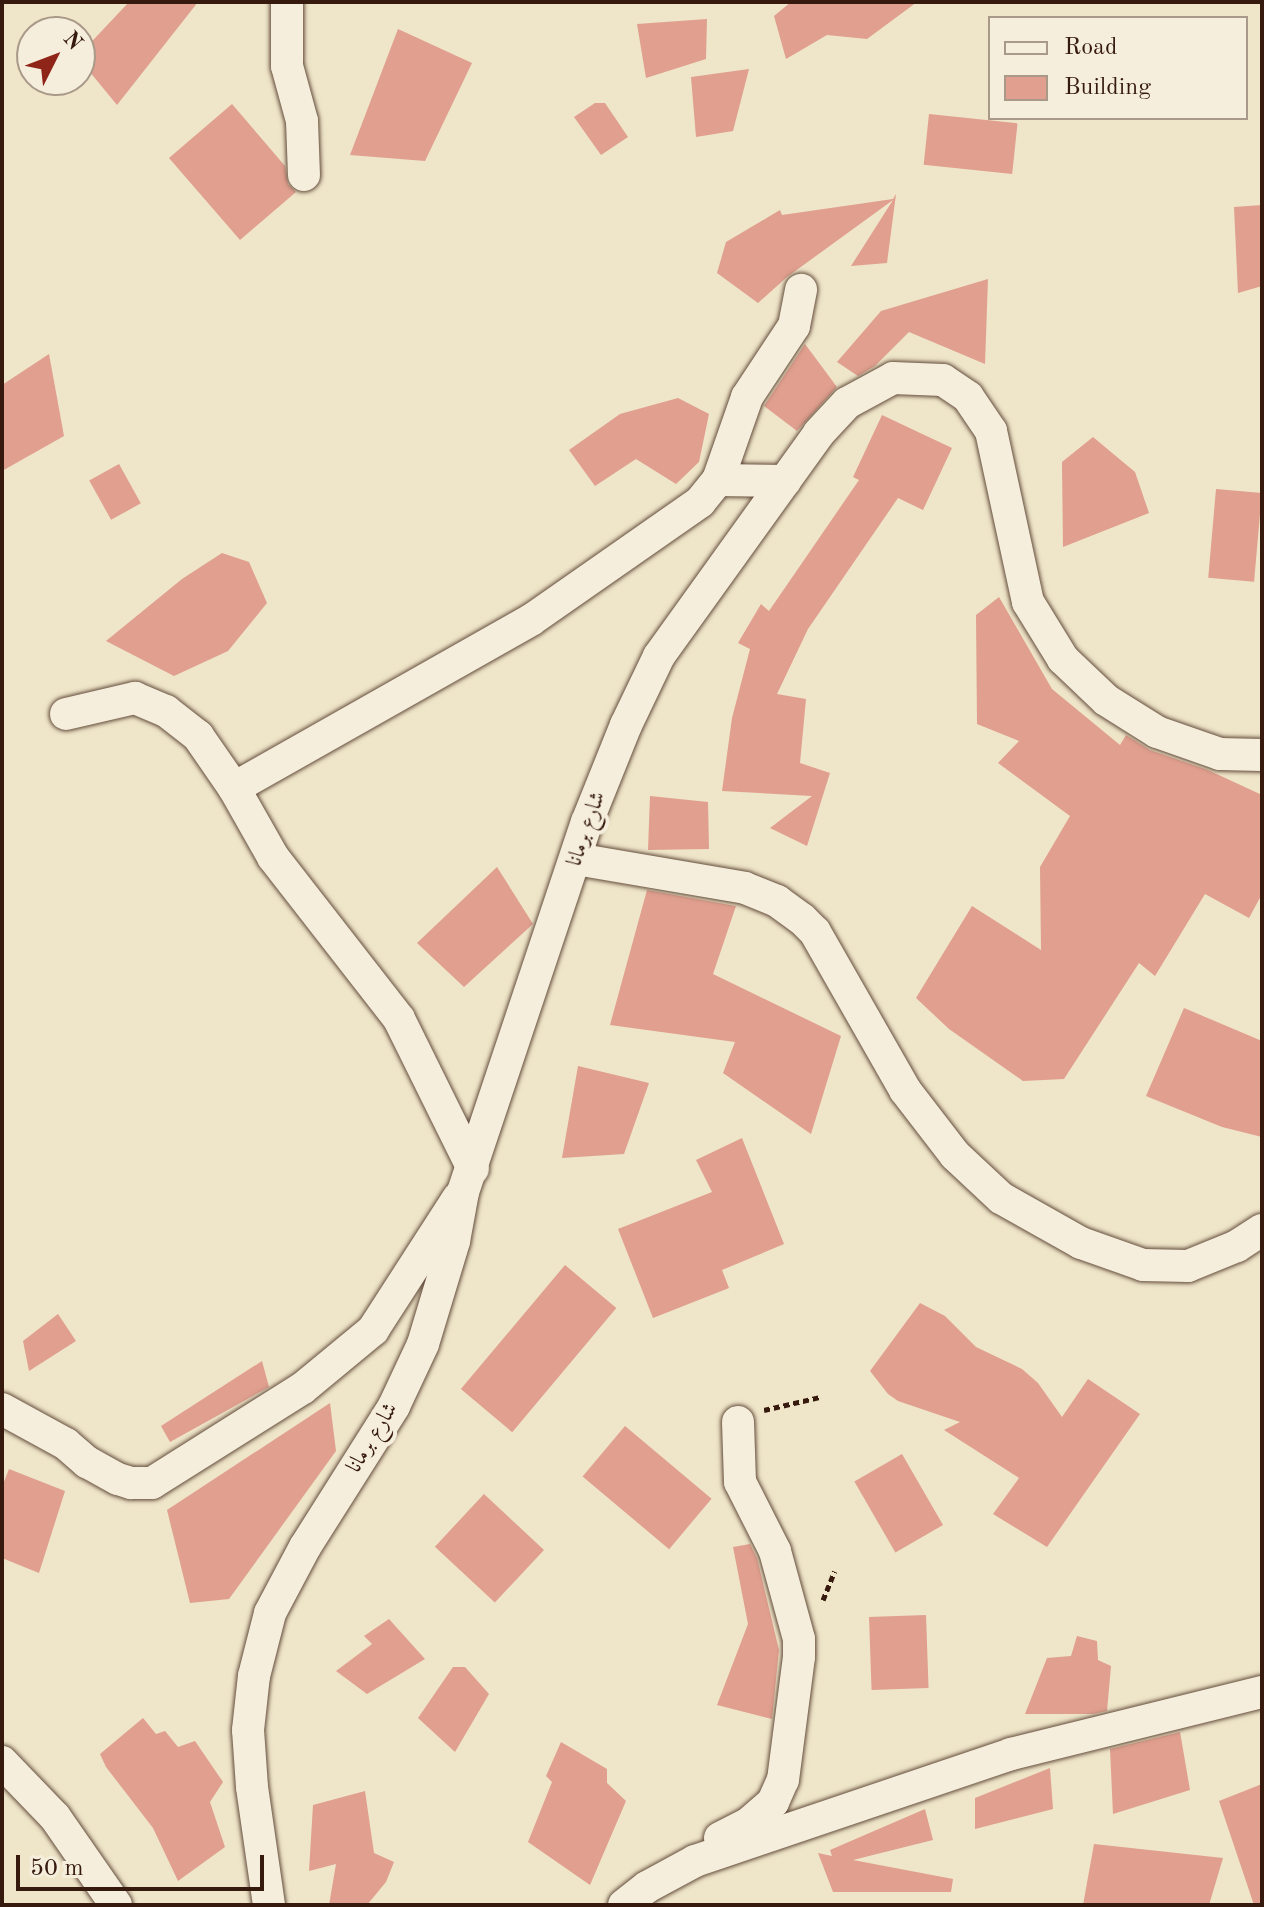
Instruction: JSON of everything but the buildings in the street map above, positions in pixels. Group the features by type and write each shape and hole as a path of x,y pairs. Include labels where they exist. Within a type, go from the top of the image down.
{"street":[{"path":"287,2 287,66 302,121 304,175"},
{"path":"234,788 531,620 700,502 718,480 730,437 747,397 794,326 801,290"},
{"name":"شارع برمانا","path":"269,1905 252,1787 248,1730 261,1641 270,1613 394,1406 423,1344 447,1269 468,1181 576,859 626,725 659,656 819,433 847,403 893,378 943,380 968,397 991,431 1028,602 1063,659 1106,700 1157,732 1220,754 1262,755"},
{"path":"718,480 785,481"},
{"path":"2,1409 66,1444 87,1462 118,1479 131,1483 152,1483 303,1388 373,1330 468,1181 399,1019 273,857 234,788 198,736 166,711 135,698 66,714"},
{"path":"576,859 745,888 777,901 802,919 815,932 905,1090 955,1155 1001,1198 1081,1243 1143,1265 1188,1266 1237,1246 1262,1230"},
{"path":"608,1905 608,1899 620,1886 649,1865 705,1846 749,1823 773,1802 783,1780 799,1639 775,1551 740,1482 738,1422"},
{"path":"624,1905 647,1887 695,1861 1011,1754 1262,1692"},
{"path":"2,1762 55,1817 116,1905"}],"path":[{"path":"738,1422 776,1405 820,1397"}]}
